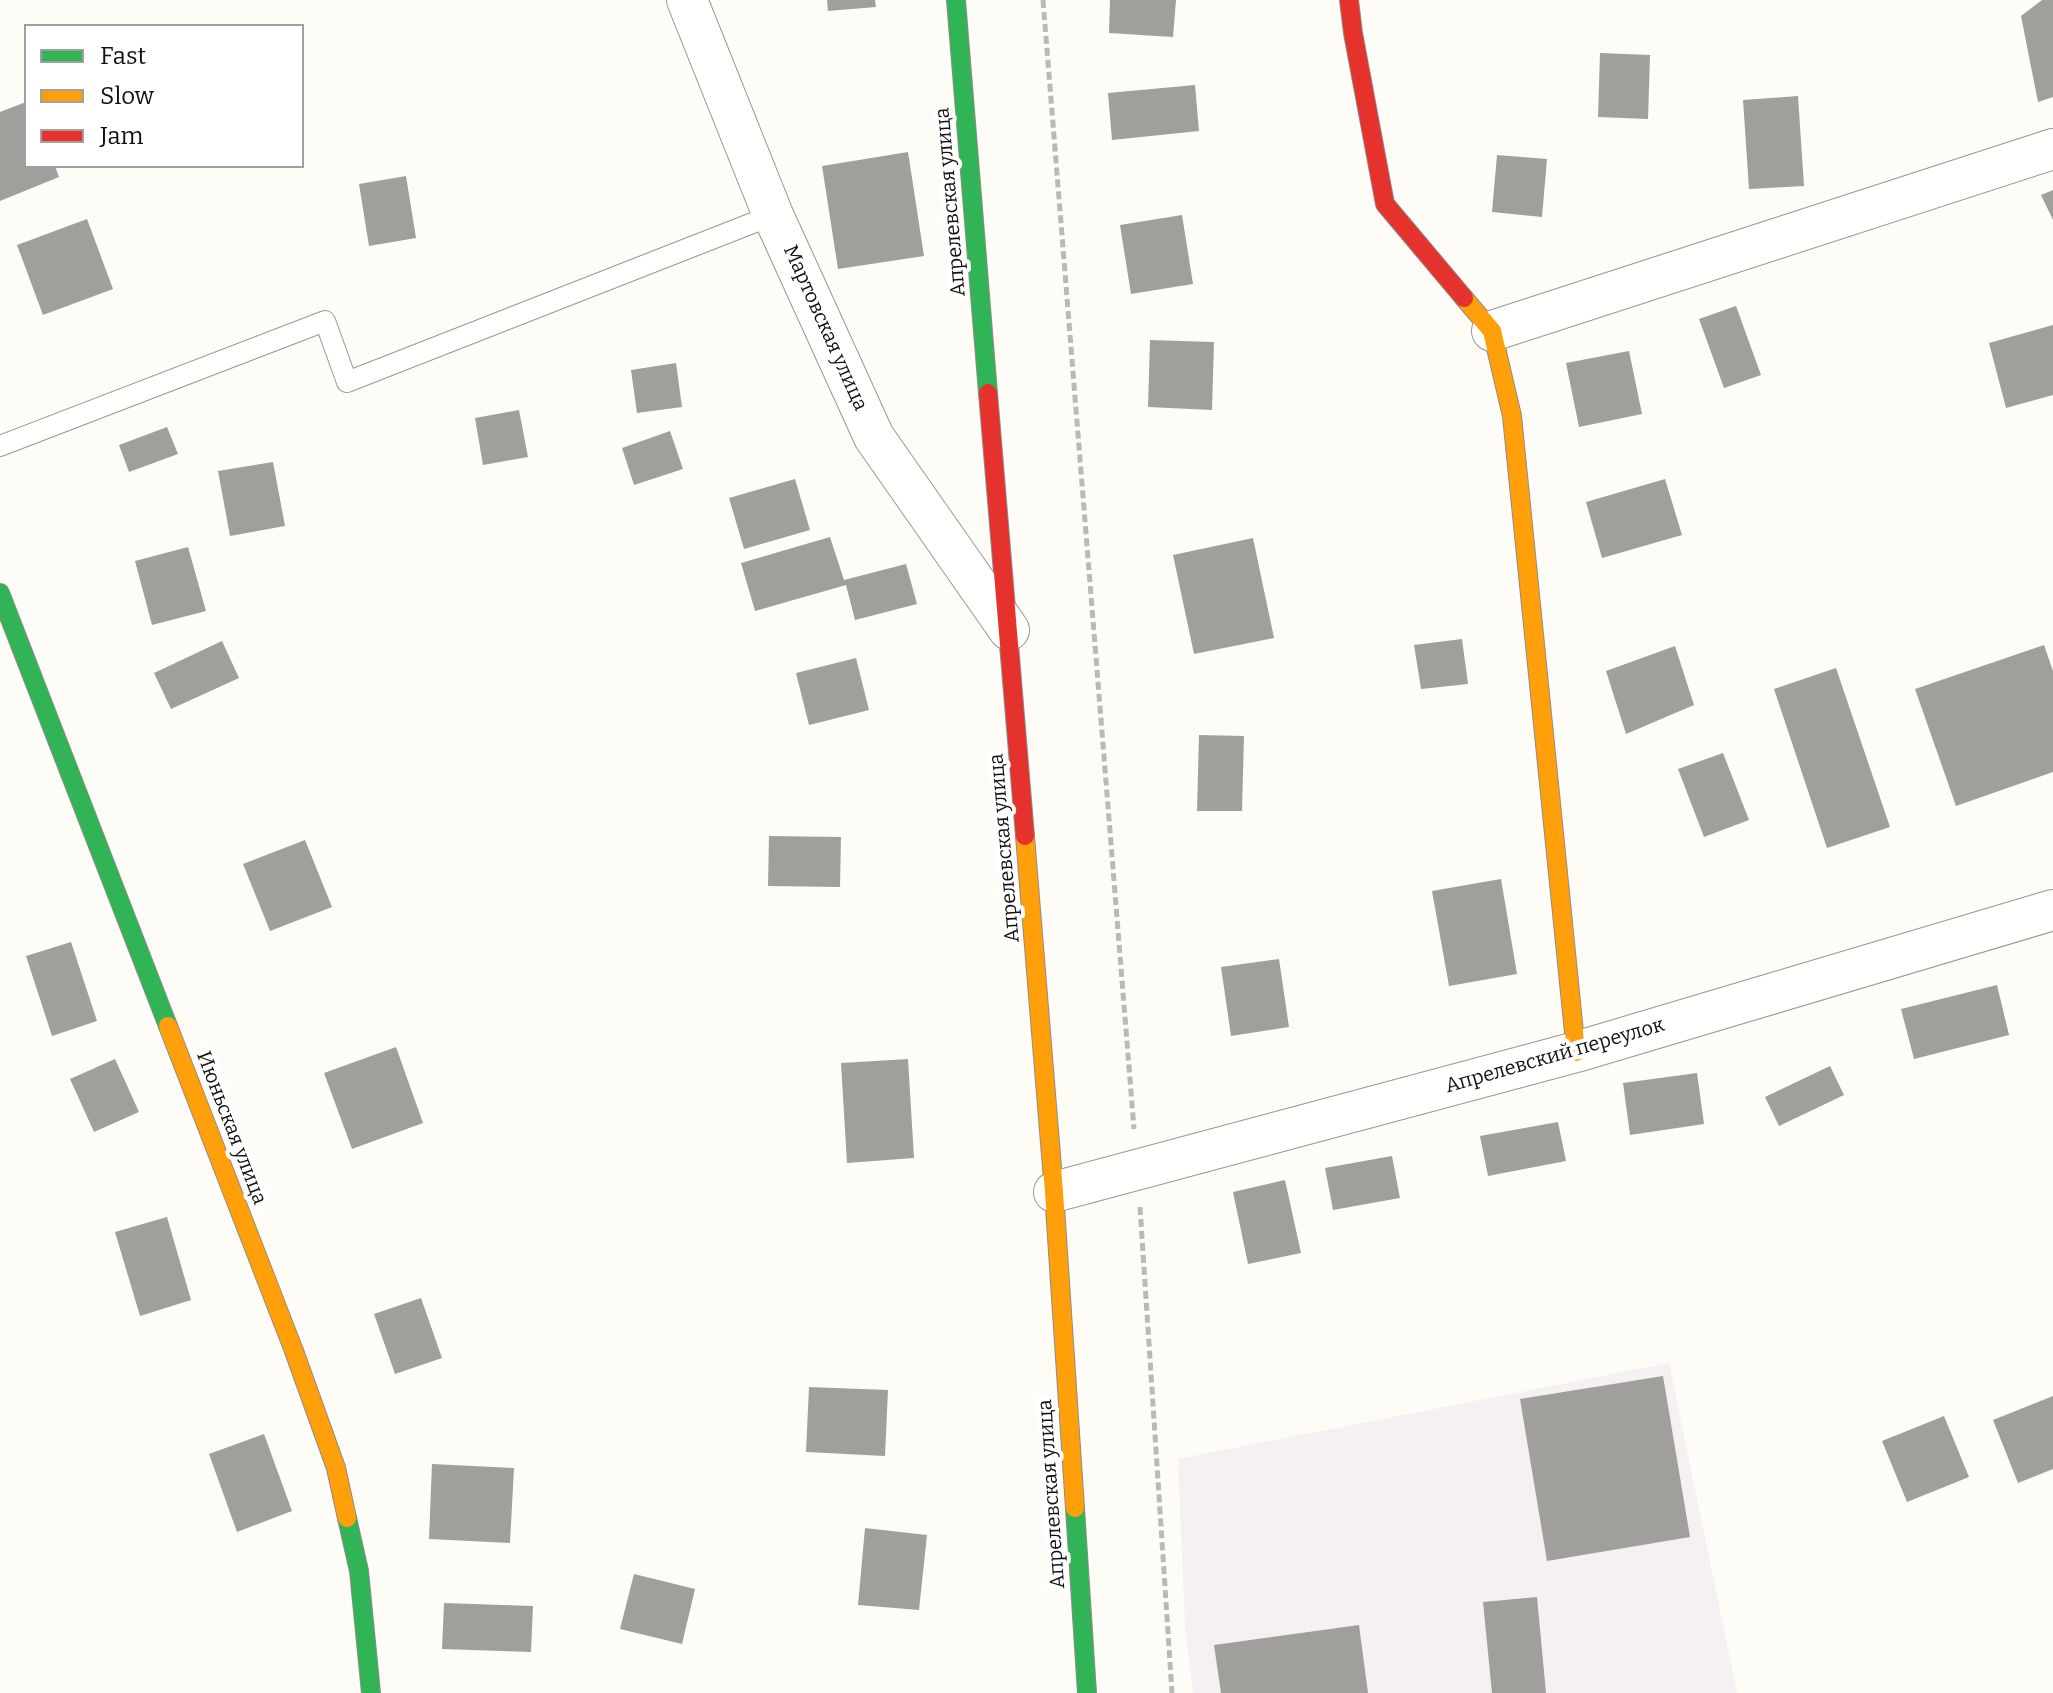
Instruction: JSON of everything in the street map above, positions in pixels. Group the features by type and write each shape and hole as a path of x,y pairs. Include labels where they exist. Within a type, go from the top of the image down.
{"street":[{"name":"Мартовская улица","path":"687,0 773,215 874,437 1009,630"},
{"name":"Апрелевская улица","path":"956,0 1054,1192 1087,1693"},
{"path":"1349,0 1385,204 1492,331 1512,416 1576,1052"},
{"path":"1492,331 2053,149"},
{"name":"Июньская улица","path":"0,593 294,1351 336,1468 359,1571 371,1693"},
{"name":"Апрелевский переулок","path":"1054,1192 1576,1052 2053,910"}],"lane":[{"path":"0,446 325,321 347,382 773,215"}],"path":[{"path":"1043,0 1138,1170 1172,1693"}],"shaded area":[{"path":"1669,1363 1737,1693 1193,1693 1185,1625 1178,1459"}],"building":[{"path":"827,0 875,0 876,7 828,11"},
{"path":"1110,0 1176,0 1173,37 1109,33"},
{"path":"2042,0 2053,0 2053,97 2038,102 2021,16"},
{"path":"1600,53 1650,55 1648,119 1598,117"},
{"path":"1195,85 1199,131 1112,140 1108,93"},
{"path":"1798,96 1804,186 1749,189 1743,100"},
{"path":"24,103 24,168 56,168 59,177 0,201 0,112"},
{"path":"908,152 924,256 838,269 822,166"},
{"path":"1497,155 1547,159 1542,217 1492,212"},
{"path":"406,176 416,238 369,246 359,184"},
{"path":"2053,190 2053,220 2041,195"},
{"path":"1182,215 1193,284 1131,294 1120,225"},
{"path":"87,219 113,289 43,315 17,245"},
{"path":"1736,306 1761,375 1724,388 1699,319"},
{"path":"2053,325 2053,395 2006,408 1989,343"},
{"path":"1150,340 1214,342 1212,410 1148,407"},
{"path":"1629,351 1642,414 1579,427 1566,363"},
{"path":"676,363 682,407 637,413 631,370"},
{"path":"519,410 528,457 483,465 475,418"},
{"path":"167,427 178,454 129,472 119,445"},
{"path":"670,431 683,469 634,485 622,448"},
{"path":"273,462 285,526 230,536 218,471"},
{"path":"795,479 810,530 744,549 729,498"},
{"path":"1665,479 1682,535 1602,558 1586,502"},
{"path":"830,537 844,580 906,564 917,604 855,620 846,585 755,611 741,563"},
{"path":"1253,538 1274,638 1194,654 1173,555"},
{"path":"188,547 206,611 152,625 135,561"},
{"path":"1462,639 1468,684 1421,689 1414,645"},
{"path":"222,641 239,678 171,709 154,673"},
{"path":"2044,645 2053,671 2053,772 1956,806 1915,689"},
{"path":"1675,646 1694,705 1626,734 1606,671"},
{"path":"856,658 869,710 809,725 796,673"},
{"path":"1836,668 1890,827 1827,848 1774,689"},
{"path":"1199,735 1244,736 1242,811 1197,811"},
{"path":"1723,753 1749,820 1704,837 1678,769"},
{"path":"769,836 841,837 840,887 768,886"},
{"path":"305,840 332,907 270,931 243,864"},
{"path":"1501,879 1517,974 1449,986 1432,891"},
{"path":"71,942 97,1021 52,1036 26,956"},
{"path":"1279,959 1289,1027 1231,1036 1221,967"},
{"path":"1997,985 2009,1035 1914,1059 1901,1009"},
{"path":"396,1047 423,1123 352,1149 324,1073"},
{"path":"115,1059 139,1112 94,1132 70,1079"},
{"path":"908,1059 914,1158 847,1163 841,1063"},
{"path":"1830,1066 1844,1095 1779,1126 1765,1097"},
{"path":"1697,1073 1704,1124 1630,1135 1623,1083"},
{"path":"1558,1122 1566,1161 1488,1176 1480,1136"},
{"path":"1392,1156 1400,1198 1333,1210 1325,1168"},
{"path":"1285,1180 1301,1253 1248,1264 1233,1192"},
{"path":"167,1217 191,1300 140,1316 115,1232"},
{"path":"421,1298 442,1358 395,1374 374,1314"},
{"path":"1663,1376 1690,1537 1547,1561 1520,1399"},
{"path":"809,1387 888,1390 885,1456 806,1452"},
{"path":"2053,1396 2053,1469 2018,1483 1993,1420"},
{"path":"1944,1416 1969,1477 1907,1502 1882,1441"},
{"path":"264,1434 292,1511 237,1532 209,1454"},
{"path":"432,1464 514,1468 510,1543 429,1539"},
{"path":"865,1528 927,1535 919,1610 858,1605"},
{"path":"634,1574 695,1589 682,1644 620,1629"},
{"path":"1537,1597 1546,1693 1492,1693 1483,1602"},
{"path":"444,1603 533,1606 531,1652 442,1649"},
{"path":"1359,1625 1368,1693 1221,1693 1214,1645"}],"traffic: fast":[{"path":"956,0 988,393"},
{"path":"0,593 168,1026"},
{"path":"1075,1508 1087,1693"},
{"path":"347,1518 359,1571 371,1693"}],"traffic: slow":[{"path":"1464,298 1492,331 1512,416 1576,1052"},
{"path":"1025,836 1054,1192 1075,1508"},
{"path":"168,1026 294,1351 336,1468 347,1518"}],"traffic: jam":[{"path":"1349,0 1385,204 1464,298"},
{"path":"988,393 1025,836"}]}
